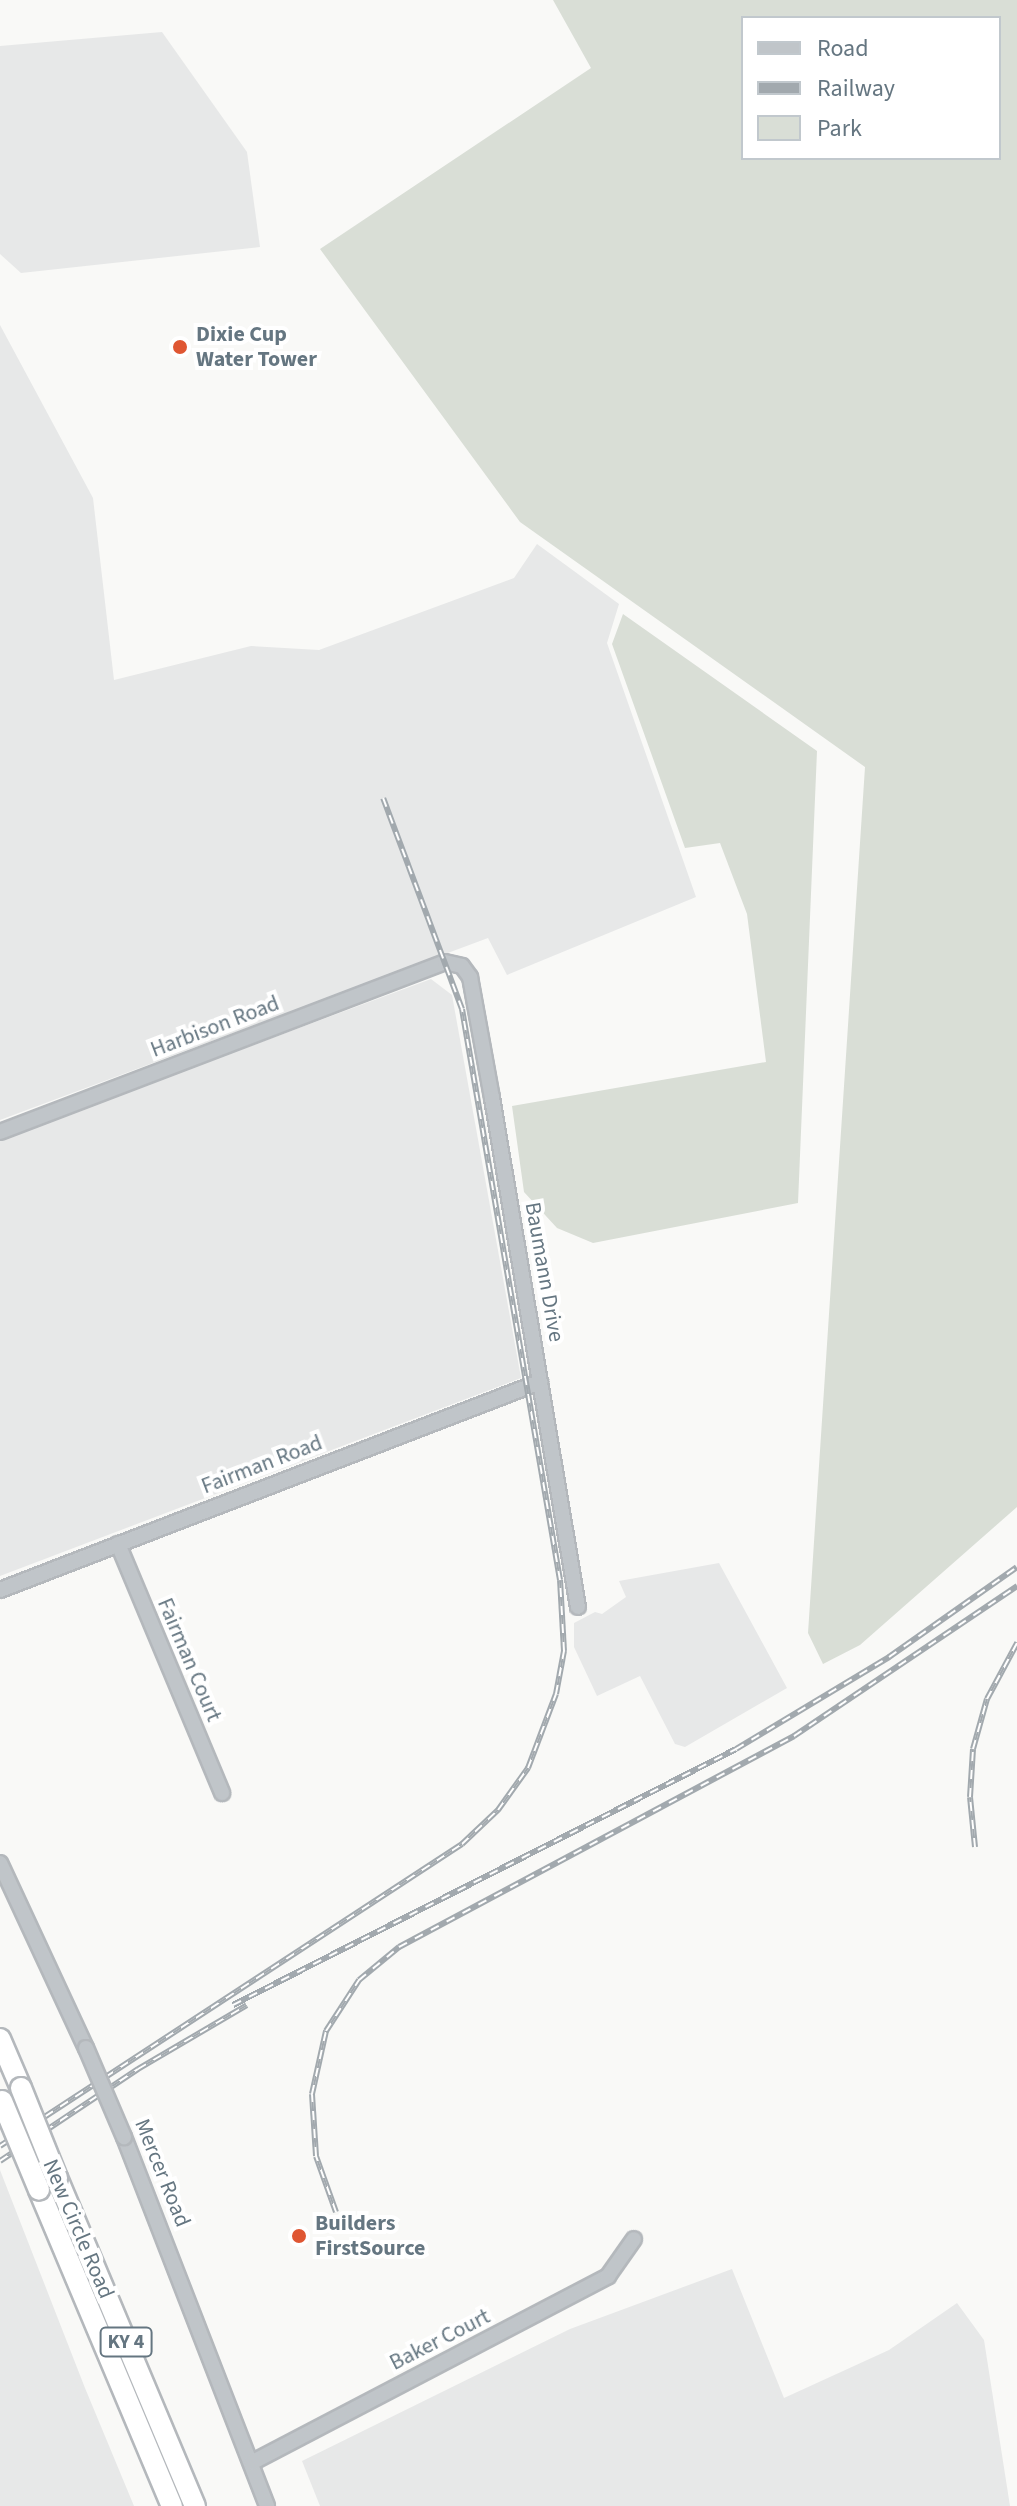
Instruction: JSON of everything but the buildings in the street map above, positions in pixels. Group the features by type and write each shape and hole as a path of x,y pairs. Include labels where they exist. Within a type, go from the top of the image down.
{"highway":[{"name":"New Circle Road","path":"0,2039 195,2506"},
{"name":"New Circle Road","path":"1,2099 172,2506"}],"street":[{"name":"Harbison Road","path":"0,1132 445,962"},
{"name":"Baumann Drive","path":"445,962 462,966 470,977 578,1607"},
{"name":"Fairman Road","path":"0,1590 540,1382"},
{"name":"Fairman Court","path":"118,1544 222,1793"},
{"name":"Mercer Road","path":"0,1863 124,2137 267,2506"},
{"name":"Baker Court","path":"251,2463 608,2276 634,2239"}],"shaded area":[{"path":"162,32 247,152 260,247 21,273 0,254 0,46"},
{"path":"0,325 93,498 114,680 251,646 319,650 514,578 537,544 619,604 607,643 696,897 507,975 488,938 0,1120"},
{"path":"431,979 452,995 521,1378 0,1576 0,1139"},
{"path":"719,1563 787,1688 685,1747 675,1744 640,1676 597,1696 574,1647 574,1623 595,1612 602,1614 626,1597 619,1581"},
{"path":"0,2170 85,2388 134,2506 0,2506"},
{"path":"732,2269 784,2398 889,2350 957,2303 984,2340 1010,2506 320,2506 302,2461 570,2329"}],"green space":[{"path":"553,0 1017,0 1017,1507 860,1645 823,1664 808,1633 865,767 520,522 320,249 591,68"},
{"path":"623,614 817,751 798,1203 593,1243 557,1228 524,1192 512,1106 766,1062 747,914 720,843 685,848 612,644"}],"railway":[{"path":"0,2146 462,1844 498,1810 528,1768 556,1694 564,1651 560,1580 462,1009 383,798"},
{"path":"233,2005 736,1749 889,1657 1017,1567"},
{"path":"336,2212 316,2156 312,2094 326,2031 359,1980 399,1947 794,1736 1017,1586"},
{"path":"975,1847 970,1797 973,1749 987,1699 1017,1643"},
{"path":"0,2161 138,2069 247,2005"}],"place":[{"name":"Dixie Cup Water Tower","path":"180,347"},
{"name":"Builders FirstSource","path":"299,2236"}]}
